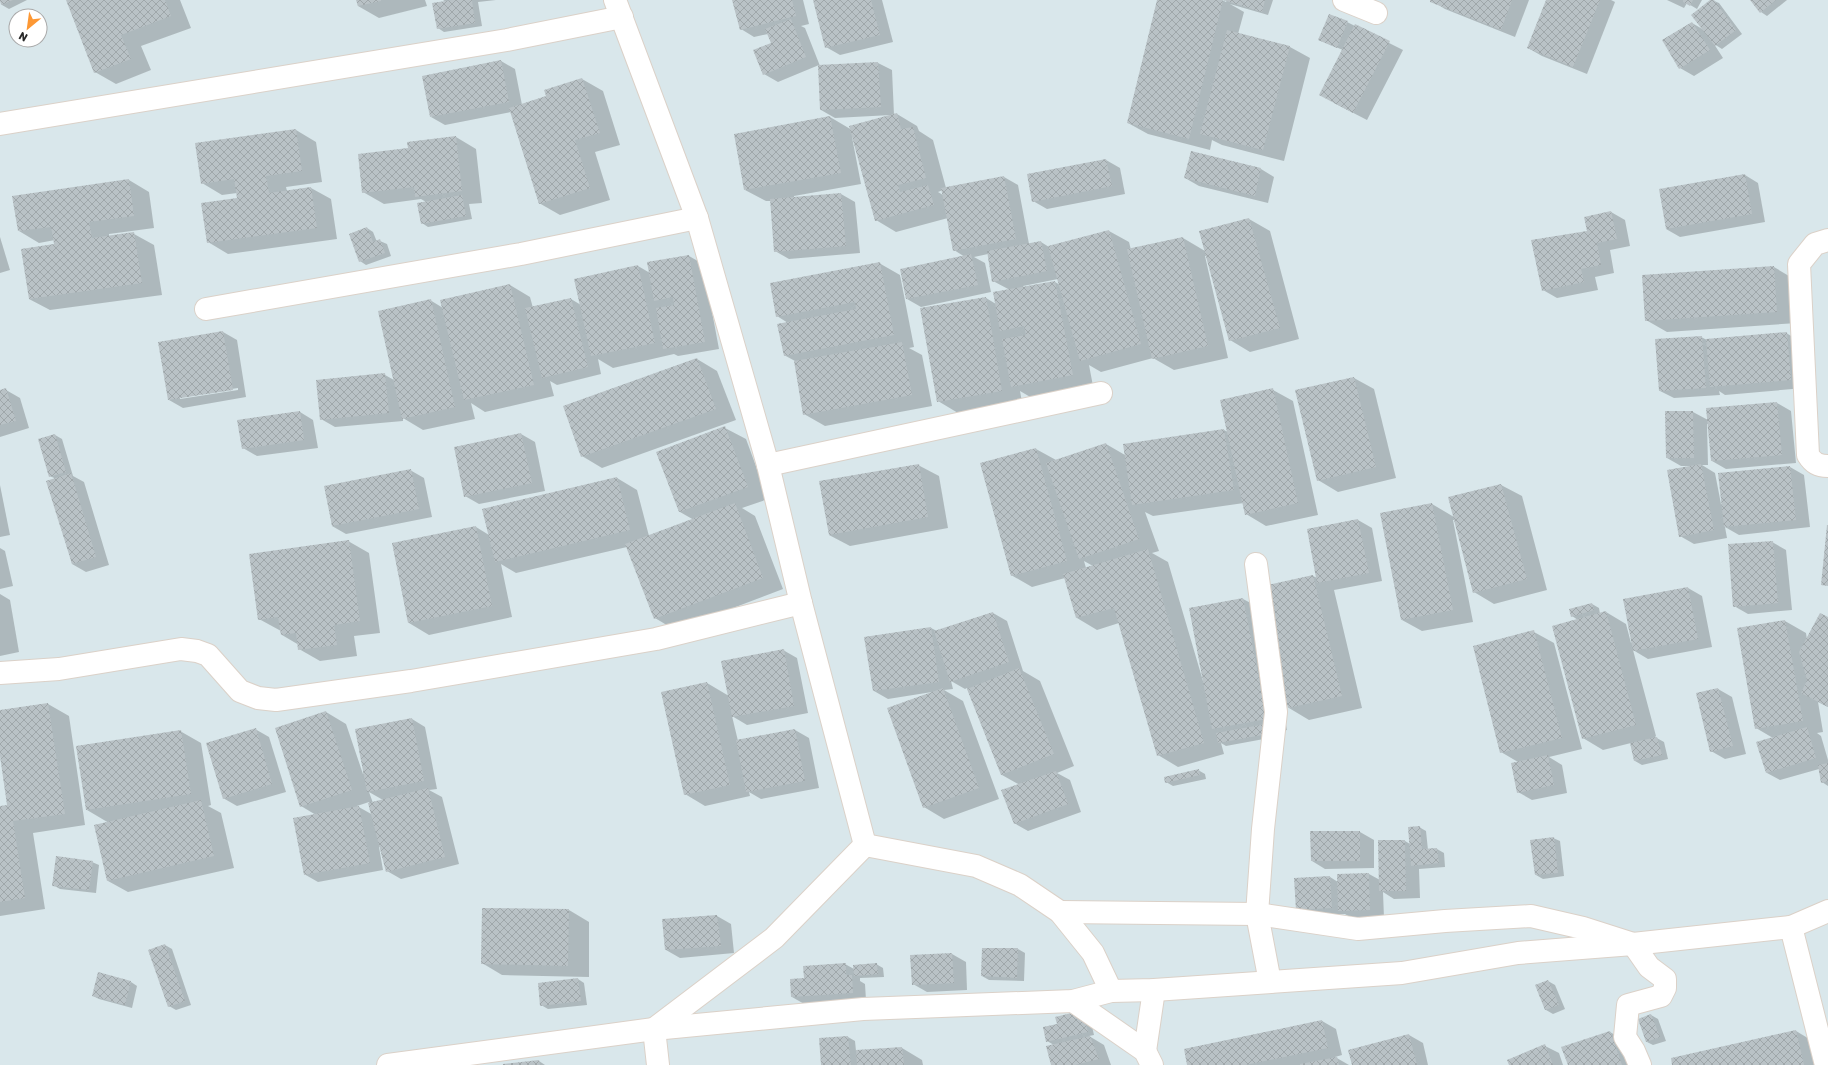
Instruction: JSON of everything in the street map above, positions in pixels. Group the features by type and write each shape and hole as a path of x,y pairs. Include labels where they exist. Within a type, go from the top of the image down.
{"street":[{"path":"1344,0 1376,13"},
{"path":"0,124 506,40 618,8 697,218 768,465 801,603 865,845"},
{"path":"206,309 521,254 697,218"},
{"path":"1828,240 1816,244 1799,264 1808,455 1813,463 1828,466"},
{"path":"768,465 1101,393"},
{"path":"1256,564 1276,712 1263,829 1257,914 1270,982"},
{"path":"0,673 58,669 181,649 197,651 208,655 240,691 258,698 276,700 411,681 656,639 801,603"},
{"path":"865,845 976,866 1020,885 1060,912 1093,953 1111,991"},
{"path":"654,1029 774,938 865,845"},
{"path":"388,1065 654,1029 863,1009 1073,1001 1111,991 1154,990 1402,973 1518,954 1633,944 1791,927 1828,911"},
{"path":"1060,912 1257,914 1358,929 1445,921 1531,916 1583,928 1633,944 1649,967 1665,979 1665,988 1661,996 1628,1005 1625,1037 1634,1051 1640,1065"},
{"path":"1791,927 1826,1065"},
{"path":"1149,1058 1154,990"},
{"path":"1073,1001 1149,1058"},
{"path":"654,1029 658,1065"}],"building":[{"path":"0,0 13,0 1,5"},
{"path":"66,0 165,0 171,16 121,35 131,59 94,73"},
{"path":"356,0 381,0 381,1 358,6"},
{"path":"452,0 472,0 475,23 437,29 432,3"},
{"path":"732,0 792,0 796,16 740,30"},
{"path":"813,0 871,0 880,35 825,48"},
{"path":"1157,0 1223,0 1189,139 1127,123"},
{"path":"1223,0 1265,0 1262,12"},
{"path":"1430,0 1512,0 1501,30 1430,2"},
{"path":"1546,0 1600,0 1573,67 1527,48"},
{"path":"1683,0 1693,0 1690,6 1683,2"},
{"path":"1710,0 1714,0 1736,30 1715,46 1691,15"},
{"path":"1750,0 1776,0 1760,13"},
{"path":"1329,14 1348,21 1337,48 1318,40"},
{"path":"791,19 806,57 763,75 753,50 771,43 765,29"},
{"path":"1692,22 1710,50 1679,69 1662,40"},
{"path":"1355,24 1390,41 1353,113 1319,95"},
{"path":"1227,30 1290,46 1263,150 1200,134"},
{"path":"501,60 509,102 430,117 422,76"},
{"path":"878,62 881,107 820,110 818,65"},
{"path":"582,78 600,133 575,140 590,188 539,204 509,108 546,96 544,90"},
{"path":"897,113 901,129 913,127 926,178 898,185 900,192 928,185 934,205 875,221 849,126"},
{"path":"830,116 841,173 744,190 734,134"},
{"path":"296,129 302,171 266,176 269,193 311,187 317,228 207,243 201,203 237,198 234,179 201,184 195,143"},
{"path":"456,136 462,191 415,197 414,187 362,193 358,154 408,148 407,142"},
{"path":"1191,151 1261,168 1255,196 1184,178"},
{"path":"1106,159 1112,186 1032,202 1027,174"},
{"path":"1745,174 1752,214 1666,229 1659,189"},
{"path":"1004,176 1016,239 953,251 941,188"},
{"path":"129,179 134,216 89,222 92,238 134,232 142,283 29,299 21,249 54,244 51,227 18,231 12,196"},
{"path":"841,193 846,246 774,252 770,199"},
{"path":"462,195 466,216 421,224 417,203"},
{"path":"1611,211 1617,239 1597,243 1601,265 1581,269 1584,282 1542,291 1531,240 1587,231 1584,217"},
{"path":"1249,218 1280,328 1229,341 1199,231"},
{"path":"367,227 373,242 380,239 385,253 359,262 349,234"},
{"path":"1109,230 1141,344 1080,361 1048,246"},
{"path":"1183,237 1208,346 1152,359 1127,249"},
{"path":"1041,241 1047,271 992,282 987,251"},
{"path":"971,254 978,285 906,299 900,269"},
{"path":"689,255 705,342 663,349 656,308 674,305 673,297 654,301 647,262"},
{"path":"880,262 894,335 784,356 777,324 856,309 855,302 776,317 770,283"},
{"path":"638,265 655,343 591,356 574,279"},
{"path":"1774,266 1777,312 1645,321 1642,275"},
{"path":"1055,281 1073,375 1011,387 1002,339 1026,335 1024,326 1000,331 993,292"},
{"path":"510,284 534,385 464,400 440,300"},
{"path":"986,297 1002,391 937,402 920,308"},
{"path":"571,298 588,367 542,378 525,308"},
{"path":"431,299 455,407 402,419 378,311"},
{"path":"223,331 233,390 168,400 158,342"},
{"path":"1787,332 1791,380 1710,387 1706,339"},
{"path":"1702,336 1706,388 1659,391 1655,339"},
{"path":"902,342 912,395 803,415 794,361"},
{"path":"697,358 716,409 581,457 563,406"},
{"path":"385,373 389,413 320,420 316,380"},
{"path":"1354,377 1376,467 1317,481 1295,390"},
{"path":"6,388 16,421 0,425 0,390"},
{"path":"1273,388 1298,503 1245,515 1220,400"},
{"path":"1777,402 1782,455 1711,461 1706,408"},
{"path":"300,411 304,440 242,449 237,420"},
{"path":"1665,411 1693,411 1694,458 1666,458"},
{"path":"725,426 748,487 679,512 656,452"},
{"path":"1224,429 1234,490 1132,505 1123,444"},
{"path":"521,433 532,483 464,497 454,447"},
{"path":"55,434 66,472 49,477 38,439"},
{"path":"1106,443 1139,539 1079,559 1046,463"},
{"path":"1036,448 1067,561 1011,576 980,463"},
{"path":"919,464 928,517 829,535 819,481"},
{"path":"1701,464 1714,530 1679,537 1667,470"},
{"path":"1790,466 1796,520 1724,527 1718,473"},
{"path":"411,469 419,509 332,526 324,486"},
{"path":"71,473 96,557 72,564 46,481"},
{"path":"617,477 630,530 495,562 482,509"},
{"path":"1501,484 1527,579 1473,593 1448,497"},
{"path":"735,503 763,578 654,619 625,544"},
{"path":"1432,503 1453,610 1401,620 1380,513"},
{"path":"1358,519 1369,573 1317,583 1307,529"},
{"path":"1828,525 1828,586 1821,585"},
{"path":"476,526 492,606 408,623 392,543"},
{"path":"349,540 360,621 334,625 337,645 298,650 296,633 281,635 278,617 258,620 249,554"},
{"path":"1773,541 1778,603 1733,607 1728,544"},
{"path":"1148,549 1204,743 1157,756 1114,608 1076,618 1063,574"},
{"path":"1313,575 1342,696 1288,708 1259,587"},
{"path":"1688,587 1698,639 1633,651 1623,599"},
{"path":"1243,598 1267,719 1212,729 1189,608"},
{"path":"1592,603 1594,610 1571,617 1569,609"},
{"path":"1606,611 1636,725 1582,739 1552,626"},
{"path":"993,612 1009,662 950,682 934,631"},
{"path":"1820,613 1828,617 1828,707 1801,693 1807,680 1799,652"},
{"path":"1785,620 1803,721 1755,729 1737,628"},
{"path":"931,627 939,682 873,691 864,637"},
{"path":"1534,630 1562,738 1500,753 1473,646"},
{"path":"784,649 794,706 732,717 721,661"},
{"path":"1019,668 1054,754 1001,775 967,689"},
{"path":"707,682 730,785 684,795 661,692"},
{"path":"943,688 979,788 923,808 887,708"},
{"path":"1718,688 1733,746 1710,752 1696,693"},
{"path":"48,703 65,814 13,821 25,898 0,902 0,806 7,805 0,756 0,710"},
{"path":"326,711 352,790 300,807 275,728"},
{"path":"412,718 424,781 367,792 355,729"},
{"path":"1266,724 1268,734 1218,743 1216,733"},
{"path":"1807,727 1816,758 1766,773 1756,742"},
{"path":"256,728 272,784 223,799 206,743"},
{"path":"795,729 805,781 746,792 736,740"},
{"path":"181,730 191,794 86,810 76,746"},
{"path":"1657,737 1662,755 1634,761 1630,743"},
{"path":"1548,755 1554,785 1517,793 1511,763"},
{"path":"1828,763 1828,781 1821,783 1818,765"},
{"path":"1199,769 1200,775 1165,783 1164,777"},
{"path":"1056,771 1068,804 1014,824 1001,790"},
{"path":"428,788 445,857 386,872 368,803"},
{"path":"201,800 214,856 107,881 94,825"},
{"path":"359,806 370,863 304,875 293,818"},
{"path":"1420,826 1422,849 1437,848 1439,863 1411,866 1408,827"},
{"path":"1310,831 1360,831 1360,861 1311,861"},
{"path":"1554,837 1558,873 1535,875 1530,840"},
{"path":"1378,840 1405,840 1406,891 1379,891"},
{"path":"56,856 93,861 89,890 52,886"},
{"path":"1369,873 1370,910 1338,911 1337,874"},
{"path":"1330,876 1332,908 1296,910 1294,878"},
{"path":"482,908 569,909 568,966 481,964"},
{"path":"717,915 721,946 665,950 662,919"},
{"path":"165,944 185,1001 168,1007 148,950"},
{"path":"982,948 1018,948 1017,978 981,976"},
{"path":"952,953 954,983 912,985 910,955"},
{"path":"846,963 846,975 852,975 853,993 791,997 790,979 804,978 803,966"},
{"path":"877,963 878,974 854,976 853,965"},
{"path":"98,972 131,981 125,1005 92,996"},
{"path":"578,978 581,1001 540,1006 538,983"},
{"path":"1548,980 1559,1005 1545,1010 1535,985"},
{"path":"1076,1012 1078,1018 1084,1017 1088,1032 1046,1042 1043,1027 1057,1024 1055,1017"},
{"path":"1651,1014 1660,1037 1646,1042 1638,1019"},
{"path":"1322,1020 1328,1048 1245,1065 1187,1065 1184,1049"},
{"path":"1796,1030 1804,1065 1672,1065 1671,1058"},
{"path":"1610,1031 1622,1065 1568,1065 1561,1047"},
{"path":"1409,1034 1417,1065 1352,1065 1348,1050"},
{"path":"848,1036 851,1065 821,1065 819,1038"},
{"path":"1090,1036 1099,1059 1075,1065 1051,1065 1046,1046"},
{"path":"1545,1044 1553,1065 1509,1065 1507,1060"},
{"path":"902,1047 904,1065 857,1065 856,1050"},
{"path":"1337,1057 1339,1065 1300,1065 1300,1064"},
{"path":"539,1060 540,1065 503,1065 503,1064"}]}
